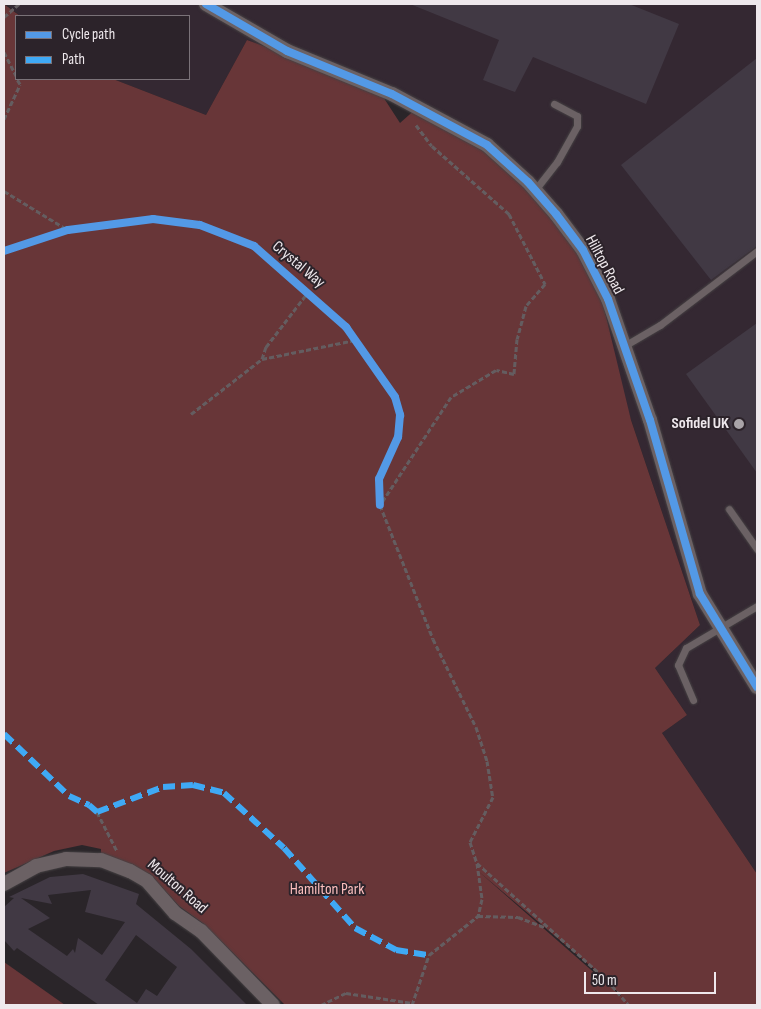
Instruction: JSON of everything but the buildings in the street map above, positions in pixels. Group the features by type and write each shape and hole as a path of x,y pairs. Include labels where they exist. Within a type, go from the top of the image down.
{"street":[{"name":"Hilltop Road","path":"206,4 287,51 444,120 486,145 535,190 584,250 608,299 650,420 700,594 757,687"},
{"name":"Moulton Road","path":"4,884 27,869 54,861 87,859 113,864 153,886 175,913 201,931 272,1005"}],"lane":[{"path":"535,190 557,162 577,126 577,116 554,104"},
{"path":"624,346 660,325 757,251"},
{"path":"729,509 757,549"},
{"path":"693,700 678,665 686,648 719,626 757,606"}],"path":[{"path":"4,17 19,4"},
{"path":"4,52 15,74"},
{"path":"4,119 20,84 18,80"},
{"path":"380,505 451,397 496,370 514,374 517,339 526,306 546,284 508,214 432,146 413,122"},
{"path":"4,190 72,229"},
{"path":"59,232 72,229"},
{"path":"262,359 266,347 309,291"},
{"path":"191,414 262,359 355,340"},
{"path":"321,1005 346,993 412,1004 429,955 478,916 482,899 477,863 470,842 493,798 487,761 476,727 433,639 380,505 379,488"},
{"path":"97,812 118,848 113,864"},
{"path":"477,863 607,980 629,1005"},
{"path":"478,916 518,917 551,931"}],"shaded area":[{"path":"6,4 757,4 757,874 662,733 687,715 655,668 700,625 611,360 432,114 247,40 206,115 116,80 190,80 190,15 19,15"}],"green space":[{"name":"Hamilton Park","path":"4,4 19,15 15,15 15,80 116,80 206,115 247,40 378,89 400,123 418,107 518,174 596,275 631,420 700,625 655,668 687,715 662,733 757,874 757,1005 285,1005 204,924 179,906 150,874 101,853 101,849 82,845 54,851 4,873","holes":["477,870 607,980 622,997"]},
{"path":"4,962 65,1005 4,1005"}],"marked path":[{"path":"4,734 69,796 89,805 97,812 163,787 193,785 224,793 284,848 355,928 396,950 429,955"}],"cycle path":[{"path":"206,4 287,51 392,94 487,145 528,182 556,214 583,250 608,299 650,420 700,594 757,687"},
{"name":"Crystal Way","path":"4,251 68,230 153,219 200,225 254,246 346,327 395,397 400,415 398,437 379,479 380,505"}],"place":[{"name":"Sofidel UK","path":"739,424"}]}
